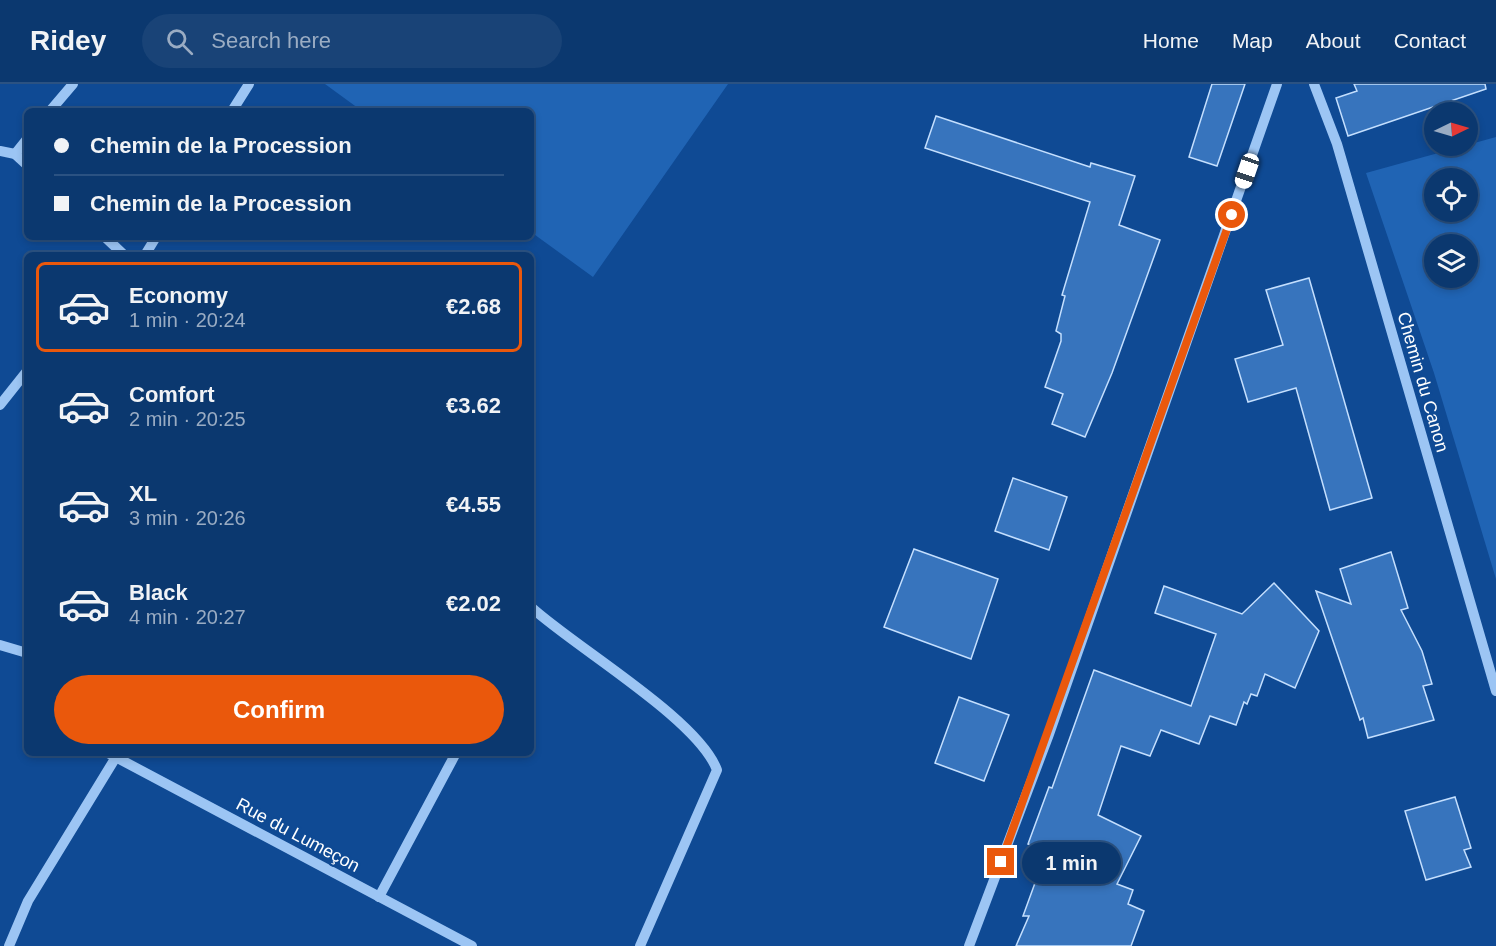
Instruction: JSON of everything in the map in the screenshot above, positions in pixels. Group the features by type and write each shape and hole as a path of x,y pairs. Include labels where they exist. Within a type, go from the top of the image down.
{"street":[{"path":"53,108 73,84"},
{"path":"234,108 249,84"},
{"path":"969,946 1048,737 1277,84"},
{"name":"Chemin du Canon","path":"1314,84 1337,144 1496,691"},
{"path":"15,154 24,143"},
{"path":"0,150 15,154 24,162"},
{"path":"108,240 121,252"},
{"path":"0,405 24,375"},
{"path":"534,613 678,721 711,755 717,770 640,946"},
{"path":"0,645 24,651"},
{"path":"9,946 28,901 111,756"},
{"name":"Rue du Lumeçon","path":"114,756 472,946"},
{"path":"379,897 454,756"}],"shaded area":[{"path":"325,84 728,84 593,277 534,234 534,108 358,108"},
{"path":"1496,137 1496,579 1434,373 1366,173 1427,156 1478,156 1478,142"}],"building":[{"path":"1212,84 1245,84 1217,166 1189,157"},
{"path":"1354,84 1485,84 1486,89 1448,102 1424,102 1424,110 1348,136 1336,98 1357,91"},
{"path":"936,116 1090,167 1091,163 1135,176 1119,225 1160,240 1112,373 1085,437 1052,424 1063,394 1045,387 1061,341 1061,334 1056,331 1065,296 1062,295 1090,202 925,148"},
{"path":"1309,278 1372,498 1330,510 1296,388 1248,402 1235,359 1283,345 1266,290"},
{"path":"1013,478 1067,497 1049,550 995,531"},
{"path":"914,549 998,579 971,659 884,627"},
{"path":"1391,552 1408,608 1401,610 1422,651 1432,684 1423,686 1434,720 1368,738 1363,718 1360,720 1316,591 1351,604 1340,569"},
{"path":"1274,583 1319,631 1295,688 1265,674 1257,696 1251,694 1247,704 1244,702 1236,725 1210,716 1199,744 1161,730 1150,756 1121,746 1098,815 1141,836 1117,884 1133,890 1128,904 1144,911 1131,946 1016,946 1029,916 1023,916 1047,850 1028,844 1049,787 1052,788 1094,670 1191,706 1216,634 1155,613 1164,586 1242,614"},
{"path":"959,697 1009,715 984,781 935,763"},
{"path":"1455,797 1471,848 1464,850 1471,867 1426,880 1405,811"}],"route":[{"path":"1001,862 1048,737 1232,215"}]}
